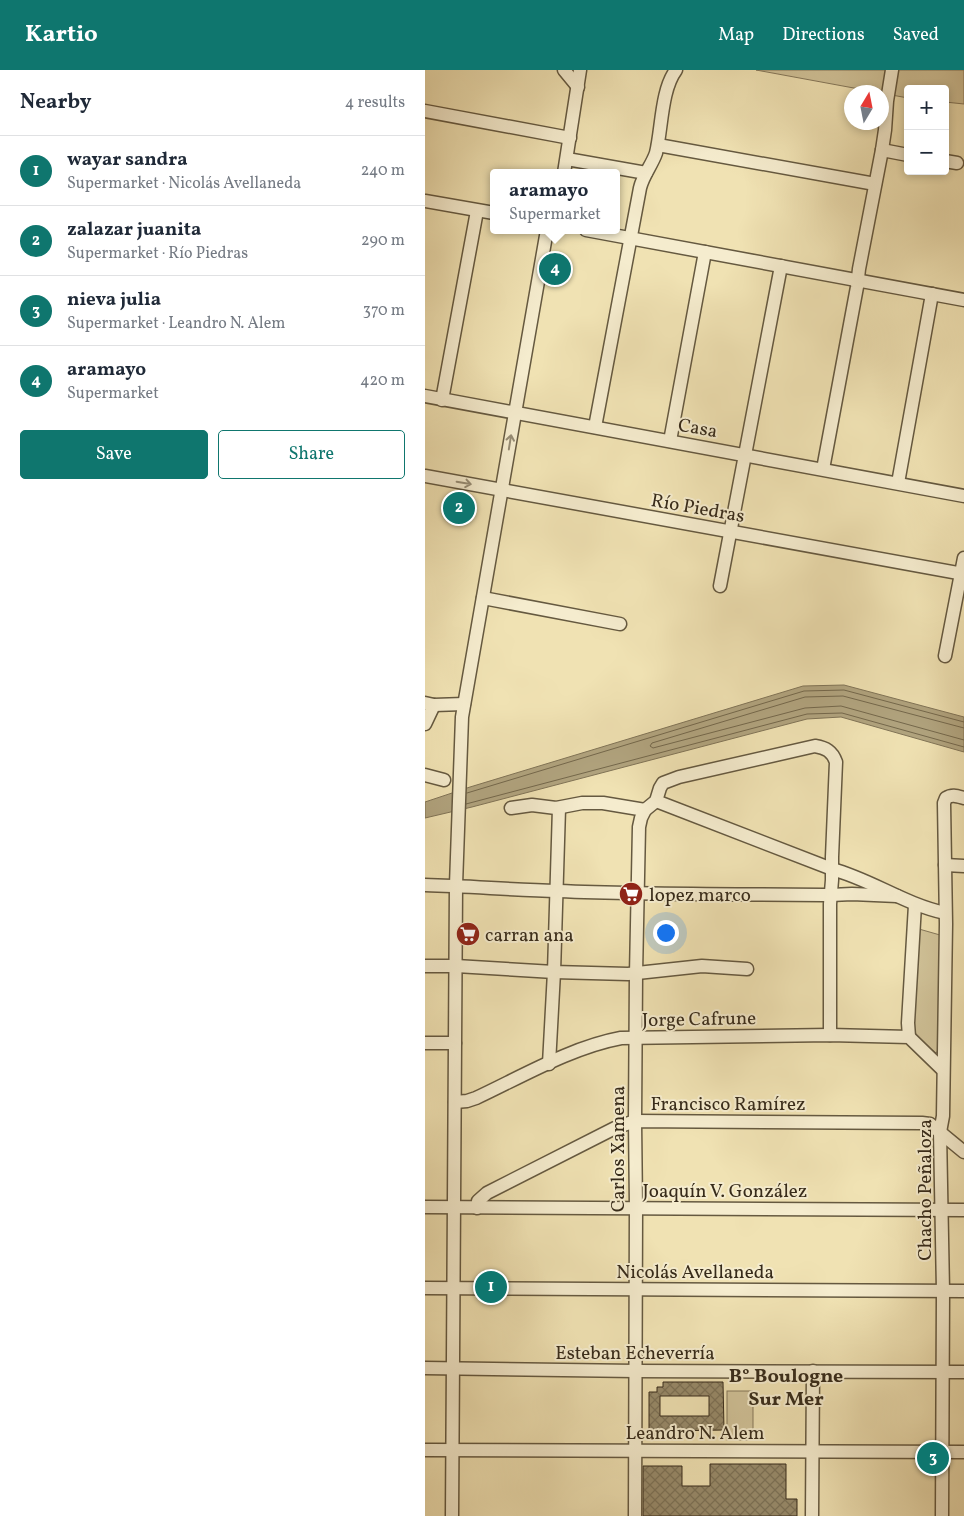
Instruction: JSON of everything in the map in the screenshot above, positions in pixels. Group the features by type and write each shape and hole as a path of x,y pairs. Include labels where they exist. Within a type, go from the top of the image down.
{"street":[{"path":"565,70 578,87"},
{"path":"565,169 580,70"},
{"path":"595,428 640,188 653,162 667,94 677,70"},
{"path":"823,469 882,150 892,70"},
{"path":"425,111 570,138"},
{"path":"657,145 875,184"},
{"path":"882,150 904,154"},
{"path":"567,159 646,173"},
{"path":"425,202 490,213"},
{"path":"442,400 477,211"},
{"path":"453,1516 456,885 464,704 503,490 546,234"},
{"path":"606,234 964,300"},
{"path":"670,441 705,252"},
{"path":"720,586 781,266"},
{"path":"898,483 932,294"},
{"name":"Casa","path":"425,396 964,496"},
{"name":"Río Piedras","path":"425,476 963,574"},
{"path":"945,656 963,574 964,558"},
{"path":"483,598 620,624"},
{"path":"425,724 430,704 464,704"},
{"path":"511,808 532,805 559,808 582,803 603,802 645,810 656,802 659,788 663,783 679,777 815,746 830,751 836,762 831,895 830,1035"},
{"path":"425,775 444,780"},
{"name":"Chacho Peñaloza","path":"941,1516 943,1291 941,1132 943,1116 945,913 944,803 950,795 964,798"},
{"path":"656,802 851,875 915,905 945,913"},
{"path":"549,1064 559,808"},
{"name":"Carlos Xamena","path":"635,1516 635,974 639,827 645,810"},
{"path":"945,865 964,866"},
{"path":"425,885 637,894 852,894 897,896"},
{"path":"915,905 909,1037 943,1070"},
{"path":"425,966 635,974 702,966 747,969"},
{"name":"Jorge Cafrune","path":"455,1102 476,1098 579,1050 621,1038 830,1035 909,1037"},
{"path":"425,1043 455,1043"},
{"name":"Francisco Ramírez","path":"477,1208 478,1201 487,1193 615,1128 635,1122 922,1123 930,1124 964,1152"},
{"name":"Joaquín V. González","path":"425,1207 964,1210"},
{"name":"Nicolás Avellaneda","path":"425,1288 964,1291"},
{"name":"Esteban Echeverría","path":"425,1368 964,1372"},
{"path":"813,1371 813,1516"},
{"name":"Leandro N. Alem","path":"425,1450 964,1452"}],"shaded area":[{"path":"756,70 964,70 964,104 949,102 949,85 904,85 904,97 889,94 889,85 844,86"},
{"path":"919,929 940,935 939,1049 936,1053 917,1038 913,1030"},
{"path":"727,1391 753,1391 753,1440 727,1440"}],"water":[{"path":"844,685 964,717 964,752 841,717 807,719 425,818 425,802 470,787 803,686"}],"building":[{"path":"663,1382 723,1382 724,1430 667,1431 667,1436 649,1436 649,1392 657,1392 657,1387 663,1387","holes":["660,1396 709,1396 709,1416 660,1416"]},
{"path":"710,1464 786,1464 786,1499 797,1499 797,1516 643,1516 643,1466 682,1466 682,1486 710,1486"}],"place":[{"name":"aramayo","path":"555,269"},
{"name":"zalazar juanita","path":"459,508"},
{"name":"lopez marco","path":"631,894"},
{"name":"carran ana","path":"468,934"},
{"name":"wayar sandra","path":"491,1287"},
{"name":"nieva julia","path":"933,1458"}],"district":[{"name":"B° Boulogne Sur Mer","path":"786,1386"}]}
